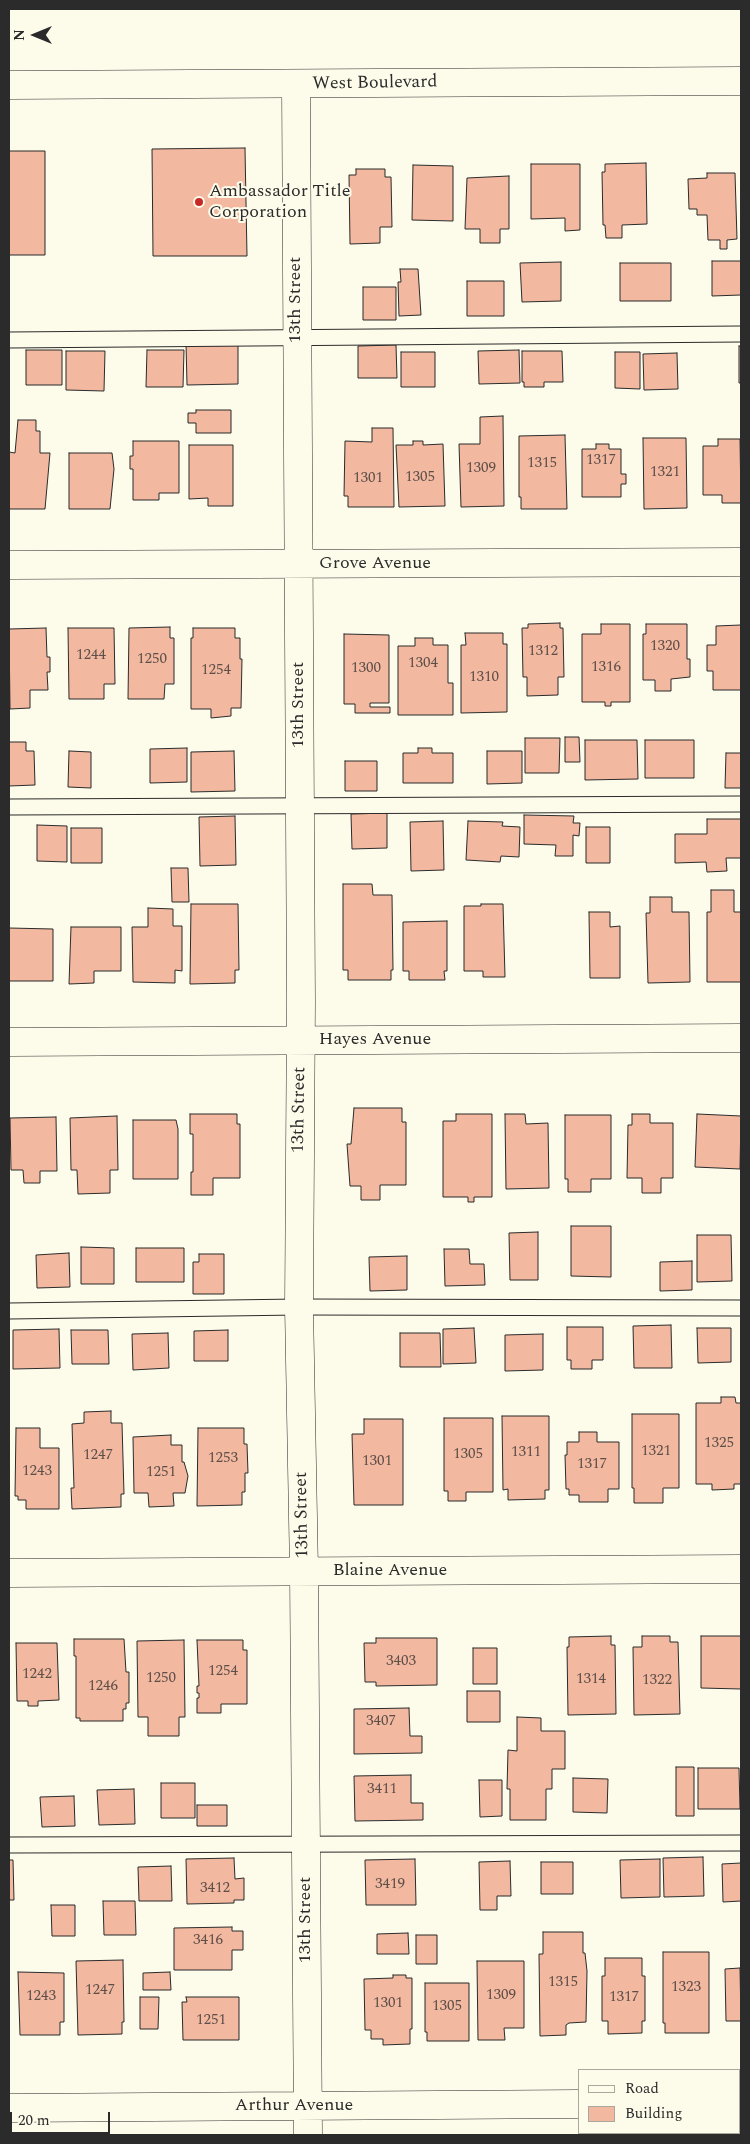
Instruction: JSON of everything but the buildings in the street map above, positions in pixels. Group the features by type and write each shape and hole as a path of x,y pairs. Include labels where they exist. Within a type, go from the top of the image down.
{"street":[{"name":"West Boulevard","path":"9,85 296,85 741,81"},
{"name":"13th Street","path":"296,85 301,1040 299,1307 304,1571 308,2135"},
{"name":"Grove Avenue","path":"9,566 741,562"},
{"name":"Hayes Avenue","path":"9,1042 741,1038"},
{"name":"Blaine Avenue","path":"9,1573 741,1569"},
{"name":"Arthur Avenue","path":"9,2108 578,2104"}],"lane":[{"path":"9,340 741,334"},
{"path":"9,807 741,804"},
{"path":"9,1311 299,1307 741,1308"},
{"path":"9,1845 741,1843"}],"place":[{"name":"Ambassador Title Corporation","path":"199,202"}]}
